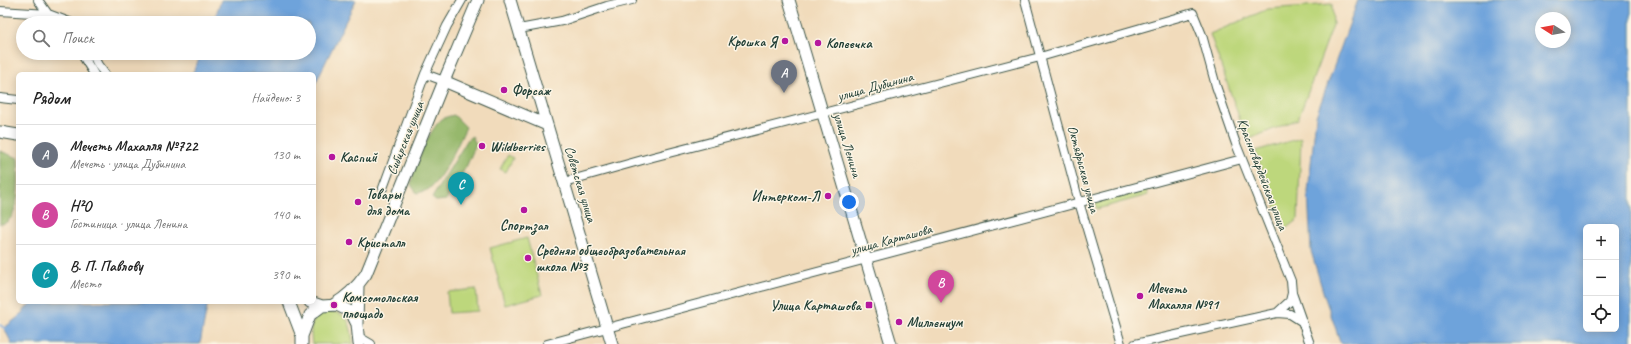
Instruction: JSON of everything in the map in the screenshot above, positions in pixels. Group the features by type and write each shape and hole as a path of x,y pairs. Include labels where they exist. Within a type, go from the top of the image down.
{"street":[{"path":"38,0 48,14"},
{"path":"383,188 425,74 447,26 462,0"},
{"name":"Сибирская улица","path":"302,340 310,315 346,298 358,286 366,274 478,0"},
{"path":"519,29 562,21 632,0"},
{"name":"улица Ленина","path":"788,0 823,113 890,344"},
{"name":"Октябрьская улица","path":"1025,0 1079,202 1121,344"},
{"name":"Советская улица","path":"509,2 519,29 612,344"},
{"path":"0,11 48,14 53,16"},
{"name":"улица Дубинина","path":"564,182 1040,56 1193,13"},
{"name":"Красногвардейская улица","path":"1193,13 1202,35 1216,86 1242,159 1291,281 1292,293 1310,344"},
{"path":"85,60 93,72"},
{"path":"96,60 103,72"},
{"path":"425,74 547,125"},
{"path":"0,98 16,100"},
{"path":"0,132 16,135"},
{"name":"улица Карташова","path":"547,344 1242,159"},
{"name":"Сибирская улица","path":"358,286 357,324 359,341"},
{"path":"1277,313 1290,301 1292,293"},
{"path":"316,303 348,310 353,315 357,324"},
{"path":"290,304 302,340"},
{"path":"1135,344 1277,313 1290,314 1301,321"},
{"path":"359,341 371,344"}],"green space":[{"path":"1332,4 1333,25 1298,119 1247,140 1210,34 1268,9"},
{"path":"454,115 466,127 459,143 435,183 428,190 417,193 411,185 412,178 427,140 442,119"},
{"path":"472,136 476,144 467,165 446,200 436,201 432,198 468,139"},
{"path":"1301,138 1298,219 1284,230 1255,151"},
{"path":"0,151 16,157 16,202 12,216 7,222 0,224"},
{"path":"508,155 513,158 506,172 500,169"},
{"path":"1146,188 1148,195 1097,209 1095,203"},
{"path":"527,238 542,295 505,305 490,248"},
{"path":"476,289 478,311 449,313 447,292"},
{"path":"325,312 339,313 344,316 350,325 353,344 312,344 312,325 316,318"}],"water":[{"path":"221,0 356,0 316,82 316,72 193,72 199,60 316,60 316,16 215,16"},
{"path":"1358,0 1631,0 1631,344 1341,344 1311,251 1308,192 1316,116"},
{"path":"30,304 208,304 200,344 11,344 4,328 17,318"}],"waterway":[{"path":"0,325 6,329"}],"place":[{"name":"Крошка Я","path":"785,41"},
{"name":"Копеечка","path":"818,43"},
{"name":"Форсаж","path":"504,90"},
{"name":"Мечеть Махалля №722","path":"784,93"},
{"name":"Wildberries","path":"482,146"},
{"name":"Каспий","path":"332,157"},
{"name":"Интерком-Л","path":"828,196"},
{"name":"Товары для дома","path":"358,202"},
{"name":"В. П. Павлову","path":"461,205"},
{"name":"Спортзал","path":"524,210"},
{"name":"Кристалл","path":"349,242"},
{"name":"Средняя общеобразовательная школа №3","path":"528,258"},
{"name":"Мечеть Махалля №91","path":"1140,296"},
{"name":"H²O","path":"941,303"},
{"name":"Комсомольская площадь","path":"334,305"},
{"name":"Улица Карташова","path":"869,305"},
{"name":"Миллениум","path":"899,322"}]}
